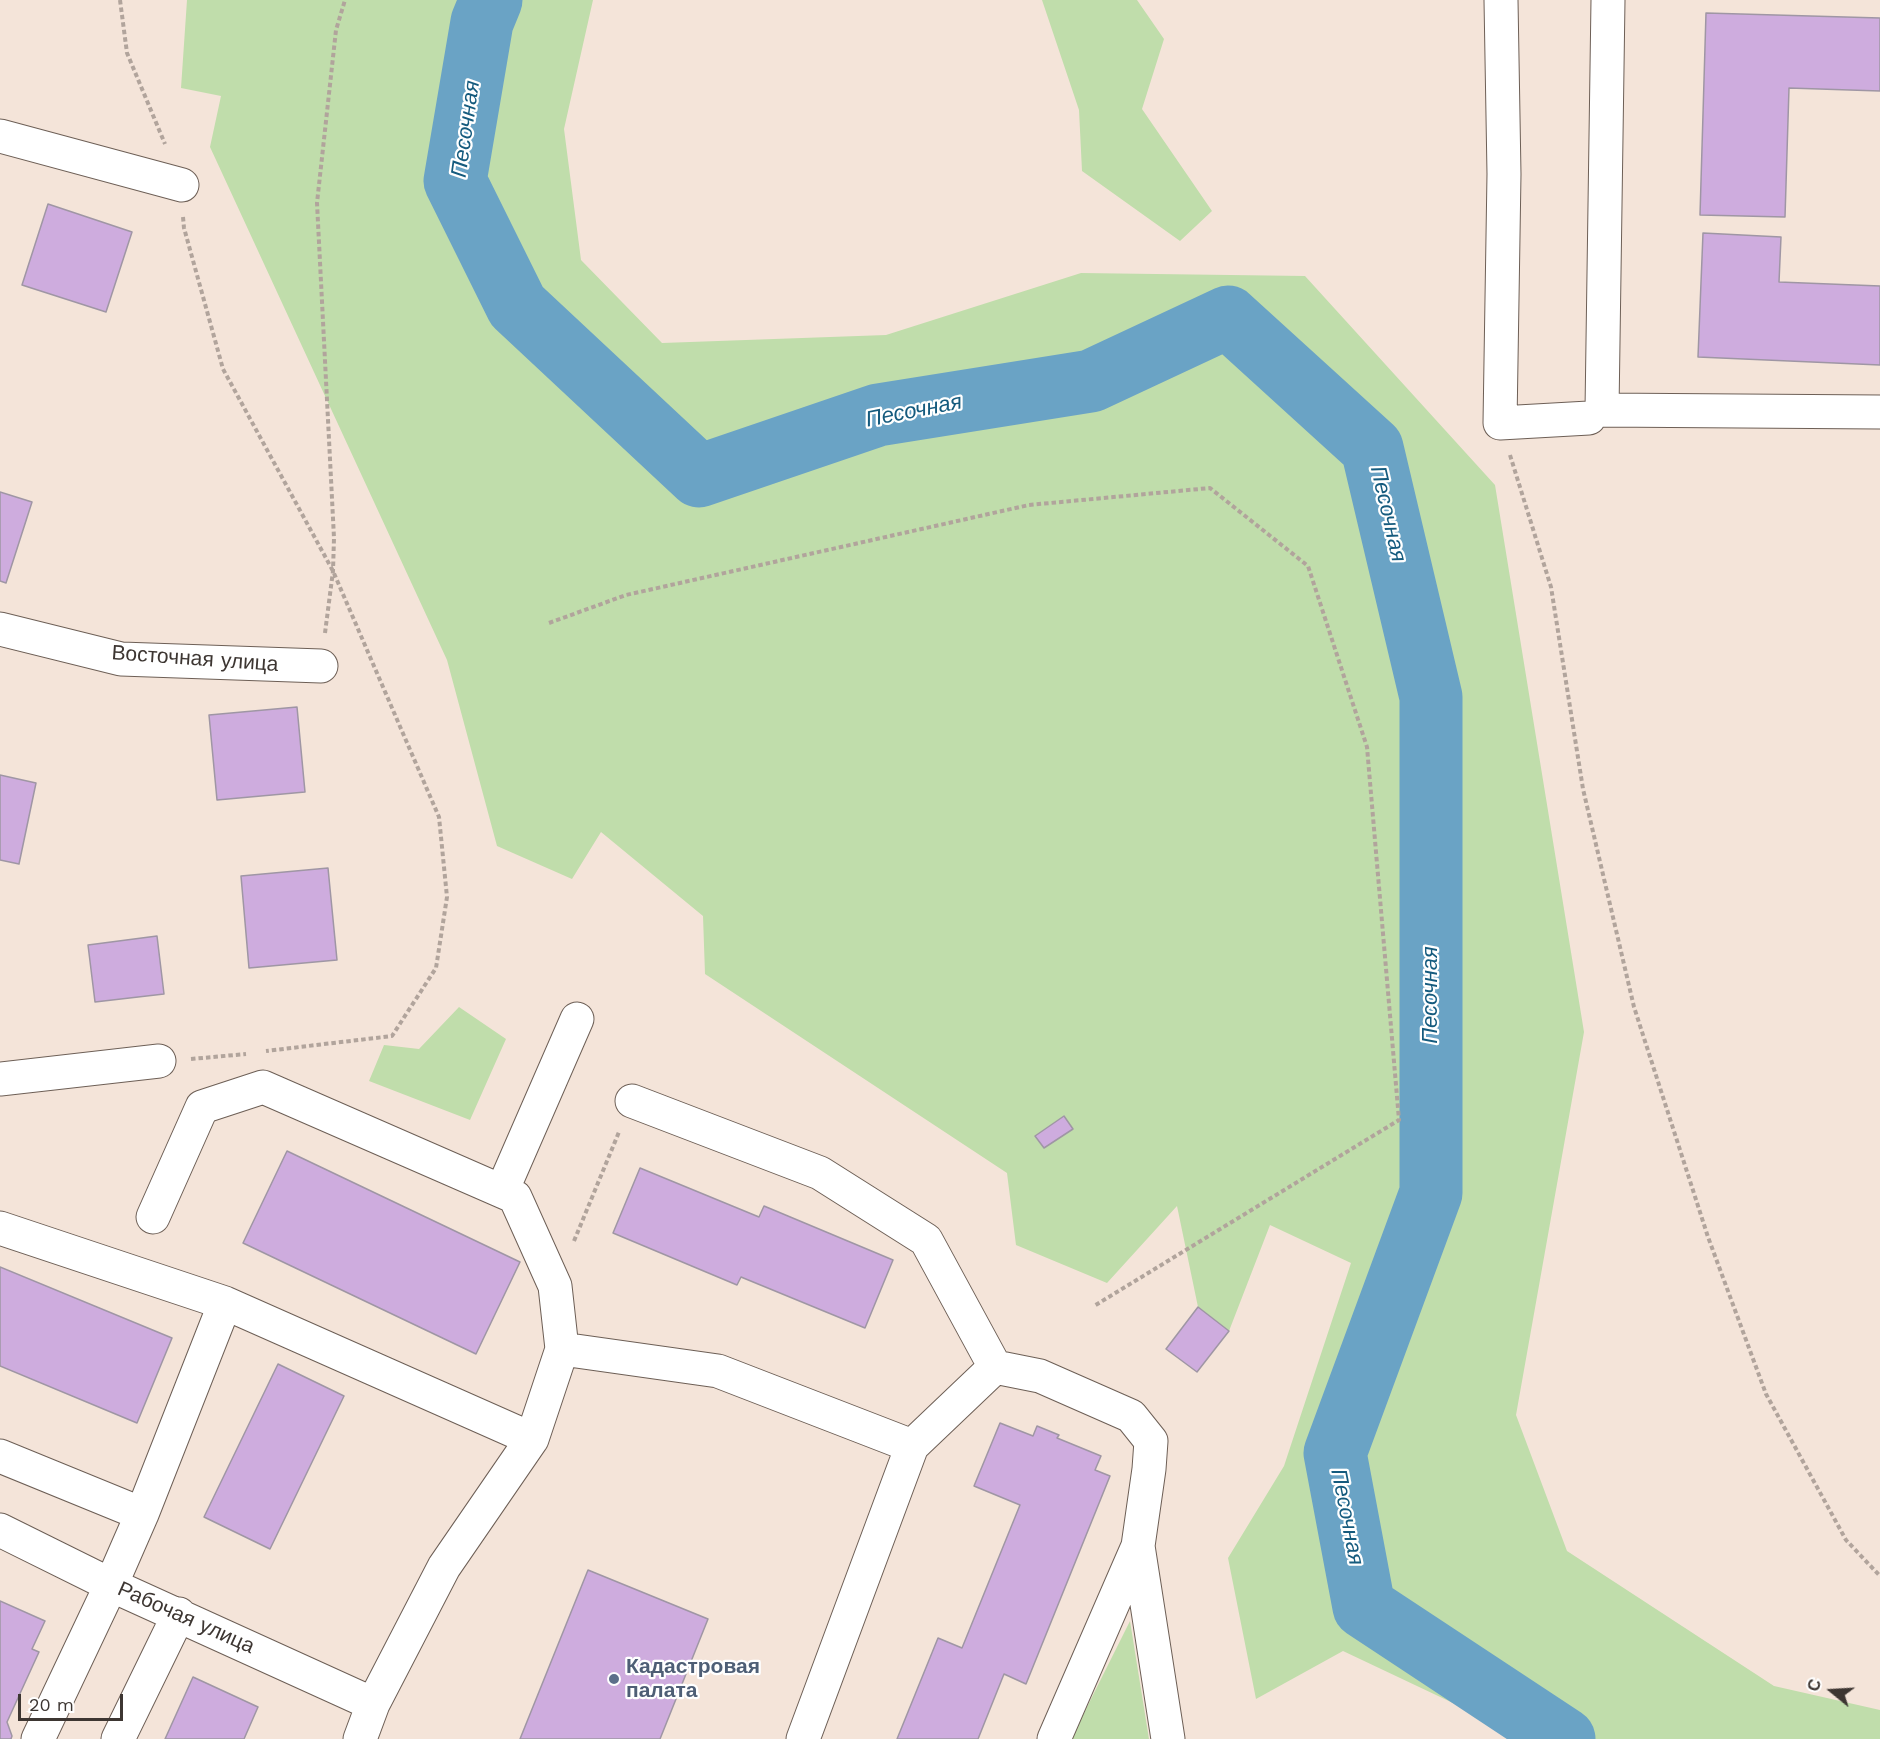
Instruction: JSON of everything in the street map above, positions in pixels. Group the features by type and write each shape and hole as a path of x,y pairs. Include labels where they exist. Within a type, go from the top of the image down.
{"street":[{"path":"1501,0 1504,174 1500,423 1589,418"},
{"path":"1608,0 1602,410 1880,412"},
{"path":"0,136 182,185"},
{"name":"Восточная улица","path":"0,628 122,659 321,666"},
{"path":"502,1191 577,1019"},
{"path":"0,1078 159,1061"},
{"path":"153,1218 202,1107 263,1088 515,1197 555,1286 562,1349 532,1439 444,1567 373,1704 360,1739"},
{"path":"632,1101 819,1173 926,1240 995,1367"},
{"path":"0,1228 225,1303 532,1439"},
{"path":"38,1739 142,1514 225,1303"},
{"path":"562,1349 718,1371 912,1446"},
{"path":"803,1739 912,1446 995,1367"},
{"path":"995,1367 1040,1376 1131,1416 1151,1441 1138,1546 1054,1739"},
{"path":"0,1456 142,1514"},
{"name":"Рабочая улица","path":"0,1530 111,1585 373,1704"},
{"path":"1138,1546 1168,1739"},
{"path":"118,1739 179,1614"}],"path":[{"path":"120,0 127,53 182,185 184,228 223,369 333,571 439,818 447,897 436,968 392,1036 263,1052"},
{"path":"321,666 333,571 334,538 317,203 336,30 345,0"},
{"path":"1500,423 1551,587 1583,789 1634,1007 1707,1237 1766,1394 1846,1540 1880,1576"},
{"path":"549,623 626,595 1029,504 1210,488 1308,566 1367,747 1399,1120 1094,1306"},
{"path":"159,1061 252,1053"},
{"path":"555,1286 632,1101"}],"green space":[{"path":"187,0 593,0 564,129 581,260 662,343 886,335 1081,273 1305,276 1495,485 1584,1032 1516,1415 1567,1551 1774,1686 1880,1710 1880,1739 1529,1739 1343,1651 1256,1699 1228,1558 1284,1466 1351,1263 1270,1225 1229,1331 1198,1307 1177,1206 1107,1283 1016,1245 1007,1173 705,974 703,916 601,832 572,879 497,846 447,660 210,147 221,96 181,88"},
{"path":"1042,0 1137,0 1164,39 1142,109 1212,211 1180,241 1082,171 1079,110"},
{"path":"459,1007 506,1039 470,1120 369,1081 384,1045 419,1049"},
{"path":"1130,1621 1149,1739 1071,1739"}],"building":[{"path":"1706,13 1880,18 1880,91 1789,88 1785,217 1700,215"},
{"path":"48,204 132,232 106,312 22,285"},
{"path":"1703,233 1781,237 1779,282 1880,286 1880,365 1698,357"},
{"path":"0,492 32,502 6,583 0,581"},
{"path":"297,707 305,792 217,800 209,715"},
{"path":"0,775 36,783 19,864 0,860"},
{"path":"328,868 337,960 249,968 241,876"},
{"path":"157,936 164,994 95,1002 88,945"},
{"path":"1064,1116 1073,1129 1044,1148 1035,1136"},
{"path":"287,1151 520,1262 476,1354 243,1243"},
{"path":"640,1168 759,1217 764,1206 893,1260 865,1328 741,1277 737,1285 613,1233"},
{"path":"0,1267 172,1338 137,1423 0,1366"},
{"path":"1198,1307 1229,1331 1197,1372 1166,1349"},
{"path":"278,1364 344,1396 270,1549 204,1517"},
{"path":"1000,1423 1033,1436 1037,1426 1059,1435 1057,1438 1101,1456 1095,1470 1110,1476 1026,1684 1004,1674 978,1739 897,1739 938,1638 962,1648 1020,1505 974,1486"},
{"name":"Кадастровая палата","path":"588,1570 708,1619 660,1739 520,1739"},
{"path":"0,1601 45,1621 32,1649 39,1652 7,1722 11,1739 0,1739"},
{"path":"193,1677 258,1707 244,1739 165,1739"}],"waterway":[{"name":"Песочная","path":"491,0 482,22 455,181 517,306 699,476 878,415 1091,381 1228,317 1372,448 1431,697 1431,1193 1335,1453 1364,1607 1564,1739"}],"place":[{"name":"Кадастровая палата","path":"614,1679"}]}
